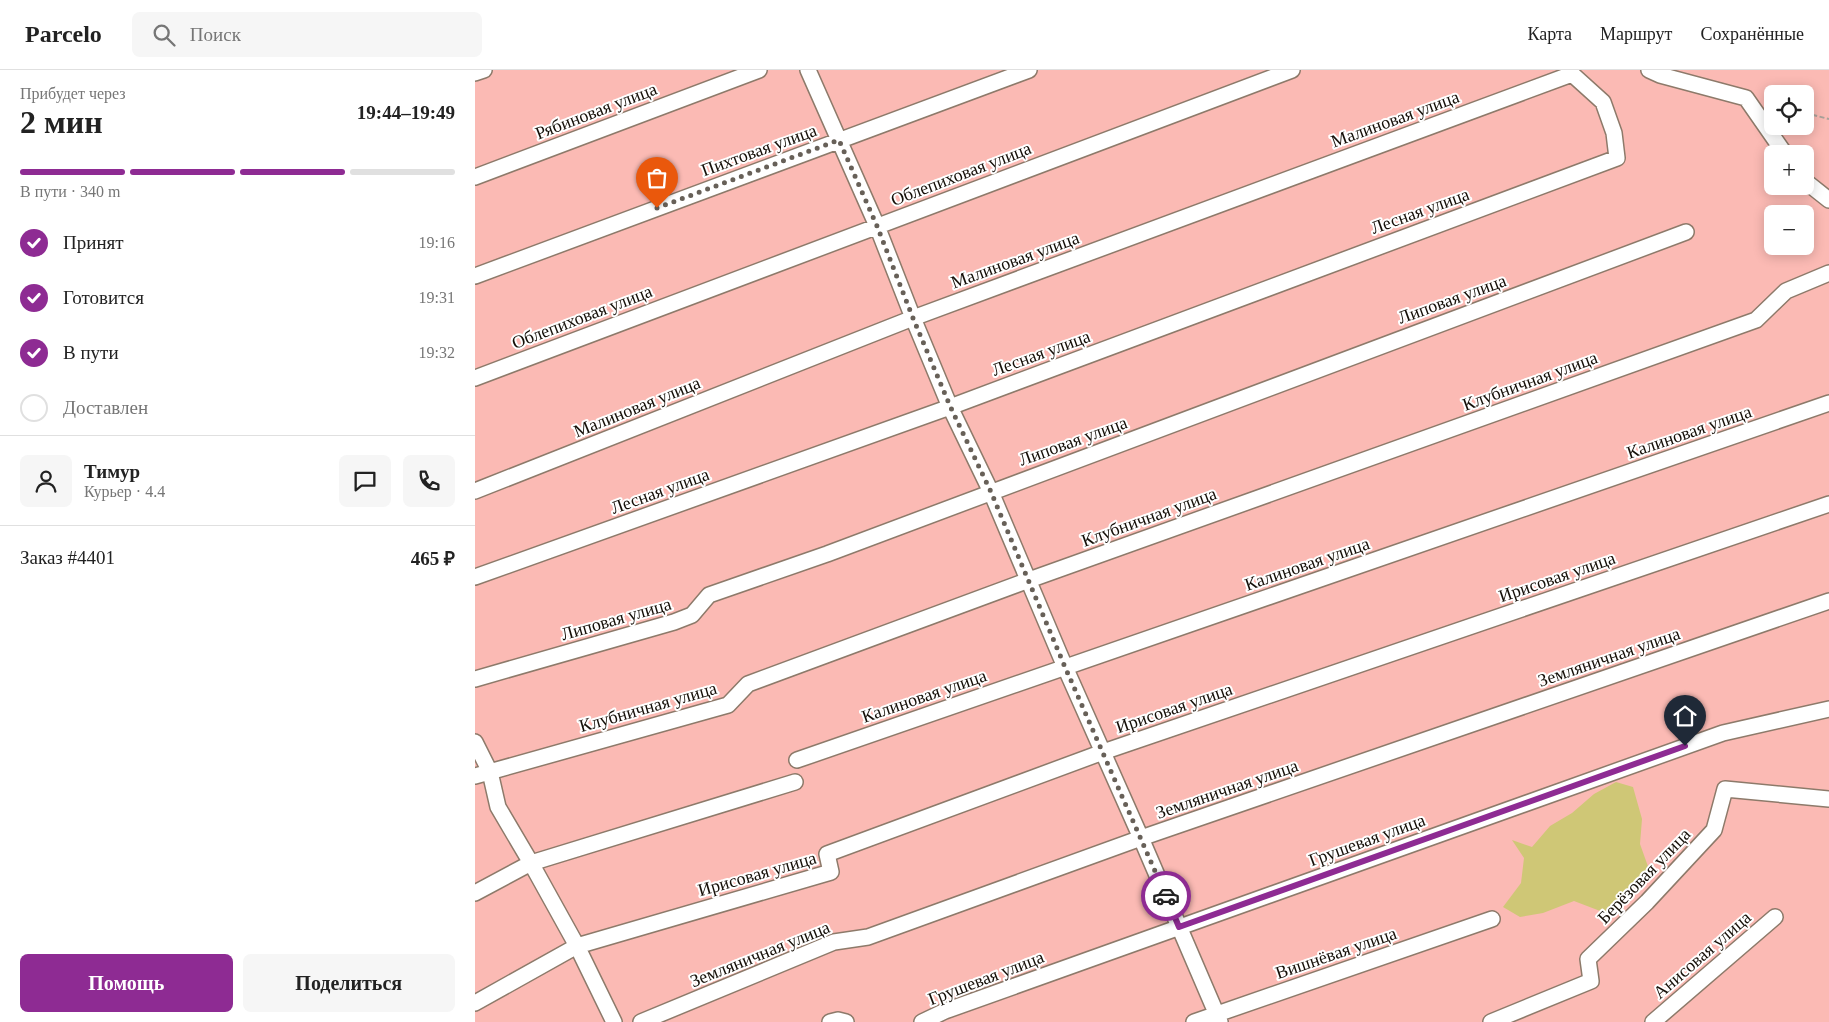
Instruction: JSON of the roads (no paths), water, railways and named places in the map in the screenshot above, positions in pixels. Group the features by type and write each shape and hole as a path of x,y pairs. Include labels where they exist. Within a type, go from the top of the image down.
{"street":[{"path":"475,73 484,70"},
{"name":"Рябиновая улица","path":"475,177 759,70"},
{"path":"808,70 877,226 950,406 991,492 1218,1018"},
{"name":"Пихтовая улица","path":"475,276 1029,70"},
{"name":"Облепиховая улица","path":"475,378 1292,70"},
{"path":"1649,70 1659,75 1746,98 1779,145"},
{"name":"Лесная улица","path":"475,577 950,406 1617,158 1614,133 1603,102 1571,72"},
{"name":"Малиновая улица","path":"475,491 913,318 1571,72"},
{"path":"1814,188 1829,200"},
{"name":"Липовая улица","path":"475,679 674,622 692,615 709,595 827,554 1686,232"},
{"name":"Клубничная улица","path":"482,774 728,705 748,684 1029,580 1756,320 1786,291 1829,273"},
{"name":"Калиновая улица","path":"797,760 1829,403"},
{"name":"Ирисовая улица","path":"475,1004 577,946 831,872 827,854 1103,752 1829,504"},
{"name":"Земляничная улица","path":"641,1022 834,942 868,937 1141,838 1829,601"},
{"name":"Грушевая улица","path":"922,1022 945,1011 1723,733 1829,709"},
{"path":"475,742 482,774 498,807 577,946 614,1022"},
{"path":"475,892 531,863 795,782"},
{"name":"Берёзовая улица","path":"1491,1022 1591,981 1587,959 1647,902 1714,830 1725,789 1829,799"},
{"name":"Анисовая улица","path":"1653,1022 1775,917"},
{"name":"Вишнёвая улица","path":"1193,1022 1218,1018 1492,919"},
{"path":"830,1022 838,1020 846,1022"}]}
